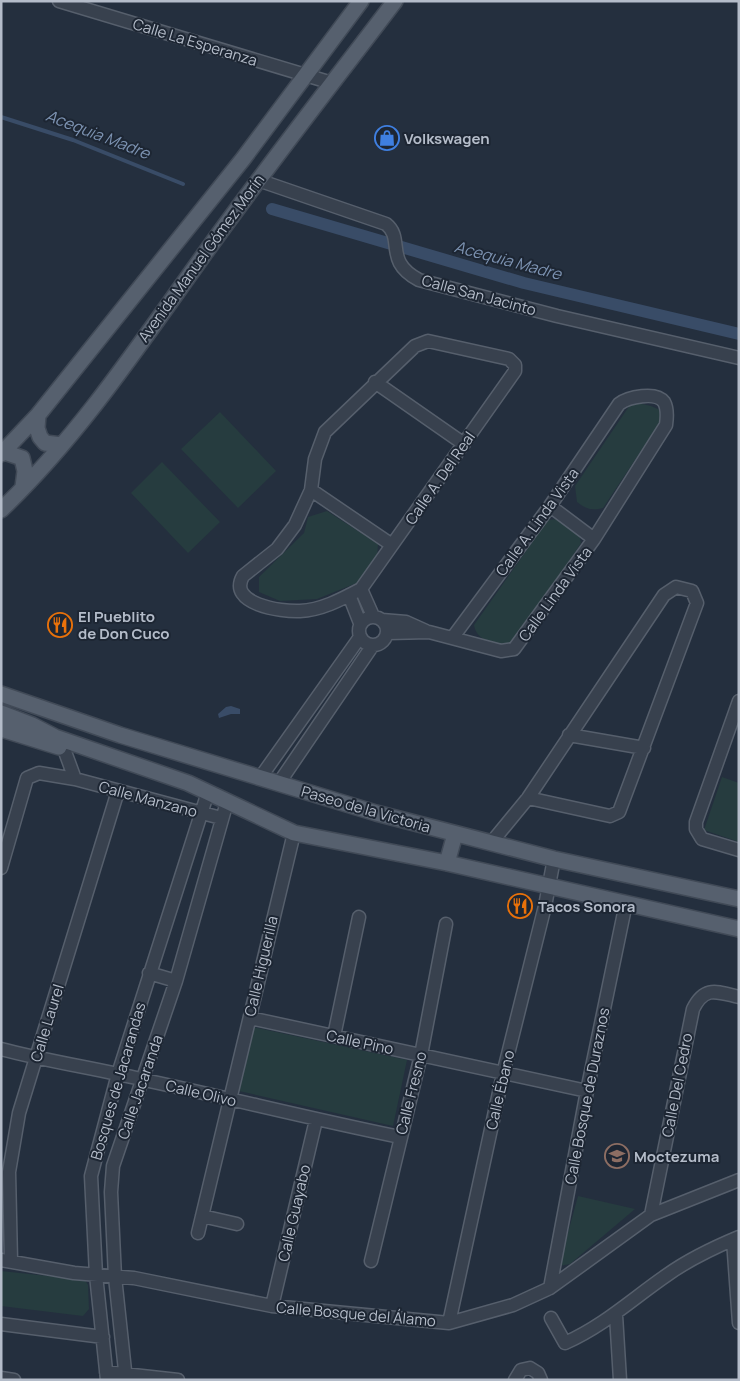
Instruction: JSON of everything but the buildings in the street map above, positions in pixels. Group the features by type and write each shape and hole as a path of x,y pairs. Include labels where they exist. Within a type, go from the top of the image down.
{"main road":[{"name":"Avenida Manuel Gómez Morín","path":"2,453 38,415 243,159 361,1"},
{"name":"Avenida Manuel Gómez Morín","path":"1,510 61,445 127,361 258,180 395,1"},
{"path":"38,415 40,437 45,443 61,445"},
{"path":"2,453 22,458 25,471 23,487"},
{"name":"Paseo de la Victoria","path":"1,694 58,712 90,726 260,778 455,834 554,859 739,899"},
{"path":"1,713 32,725 55,737 168,776 208,792 294,833 447,863 739,929"},
{"path":"1,718 32,725 60,723 90,726"},
{"path":"1,729 64,749 136,776 154,779 168,776"},
{"path":"447,863 455,834"}],"street":[{"name":"Calle La Esperanza","path":"58,1 332,83"},
{"name":"Calle San Jacinto","path":"258,180 386,224 392,231 395,256 402,268 419,280 558,316 739,358"},
{"name":"Calle A. Del Real","path":"361,589 512,376 514,365 505,358 428,341 415,346 375,382"},
{"path":"279,783 373,646 382,642 388,633 386,623 378,618 361,589 327,606 300,611 283,610 247,600 240,591 240,582 243,576 277,549 288,536 311,490 314,459 325,432 375,382 464,444"},
{"name":"Calle Linda Vista","path":"378,618 406,622 429,632 453,637 501,652 514,649 594,538 666,425 666,409 660,399 630,397 619,404"},
{"name":"Calle A. Linda Vista","path":"453,637 550,506 619,404"},
{"path":"311,490 392,545"},
{"name":"Calle Linda Vista","path":"550,506 594,538"},
{"path":"491,844 528,798 664,595 676,587 692,591 697,603 622,808 615,815 610,816 528,798"},
{"path":"260,778 360,637 360,623 350,595"},
{"path":"360,623 364,619 378,618"},
{"name":"Calle Linda Vista","path":"388,633 429,632"},
{"path":"360,637 364,642 373,646"},
{"path":"739,701 696,822 696,830 702,839 739,850"},
{"path":"569,735 644,748"},
{"path":"64,749 75,779"},
{"name":"Calle Manzano","path":"1,868 28,778 39,773 75,779 221,818"},
{"name":"Calle Laurel","path":"6,1261 8,1179 19,1113 118,790"},
{"name":"Bosques de Jacarandas","path":"106,1376 96,1275 91,1176 118,1074 208,792"},
{"name":"Calle Jacaranda","path":"126,1377 115,1277 111,1192 113,1166 176,981 227,802"},
{"name":"Calle Higuerilla","path":"198,1233 294,833"},
{"name":"Calle Ébano","path":"449,1322 503,1074 554,859"},
{"name":"Calle Bosque de Duraznos","path":"550,1288 587,1091 626,903"},
{"path":"334,1036 359,917"},
{"name":"Calle Fresno","path":"372,1261 421,1055 446,924"},
{"path":"149,973 176,981"},
{"name":"Calle Del Cedro","path":"651,1216 693,1009 698,998 705,993 713,992 739,997"},
{"name":"Calle Pino","path":"250,1018 587,1091"},
{"name":"Calle Olivo","path":"1,1049 36,1059 143,1079 316,1120 400,1137"},
{"name":"Calle Guayabo","path":"272,1306 316,1120"},
{"name":"Calle Bosque del Álamo","path":"6,1261 115,1277 272,1306 449,1322 513,1305 550,1288 651,1216 739,1180"},
{"path":"202,1216 238,1224"},
{"path":"551,1318 565,1343 592,1331 616,1315 668,1274 736,1239 739,1323"},
{"path":"616,1315 620,1380"},
{"path":"1,1324 103,1337"},
{"path":"516,1380 521,1370 530,1368 535,1369 541,1380"},
{"path":"106,1376 178,1380"},
{"path":"1,1378 14,1380"}],"green space":[{"path":"638,403 660,410 661,421 603,508 589,509 577,502 575,486 630,405"},
{"path":"220,412 276,471 238,508 181,449"},
{"path":"162,462 220,522 188,553 131,493"},
{"path":"327,511 378,544 377,558 359,582 317,599 280,601 259,592 259,577 304,533 308,517"},
{"path":"558,519 578,530 581,543 513,645 507,646 489,642 479,635 474,625 548,520"},
{"path":"722,777 739,783 739,842 704,830"},
{"path":"253,1027 407,1060 393,1126 239,1091"},
{"path":"578,1196 635,1209 570,1264 559,1266"},
{"path":"1,1271 85,1280 88,1285 89,1309 83,1316 1,1306"}],"water":[{"path":"231,706 240,709 240,714 231,714 219,718 218,714 226,707"}],"waterway":[{"name":"Acequia Madre","path":"1,117 73,140 183,184"},
{"name":"Acequia Madre","path":"272,209 524,283 739,334"}],"place":[{"name":"Volkswagen","path":"387,138"},
{"name":"El Pueblito de Don Cuco","path":"60,625"},
{"name":"Tacos Sonora","path":"520,906"},
{"name":"Moctezuma","path":"617,1156"}]}
